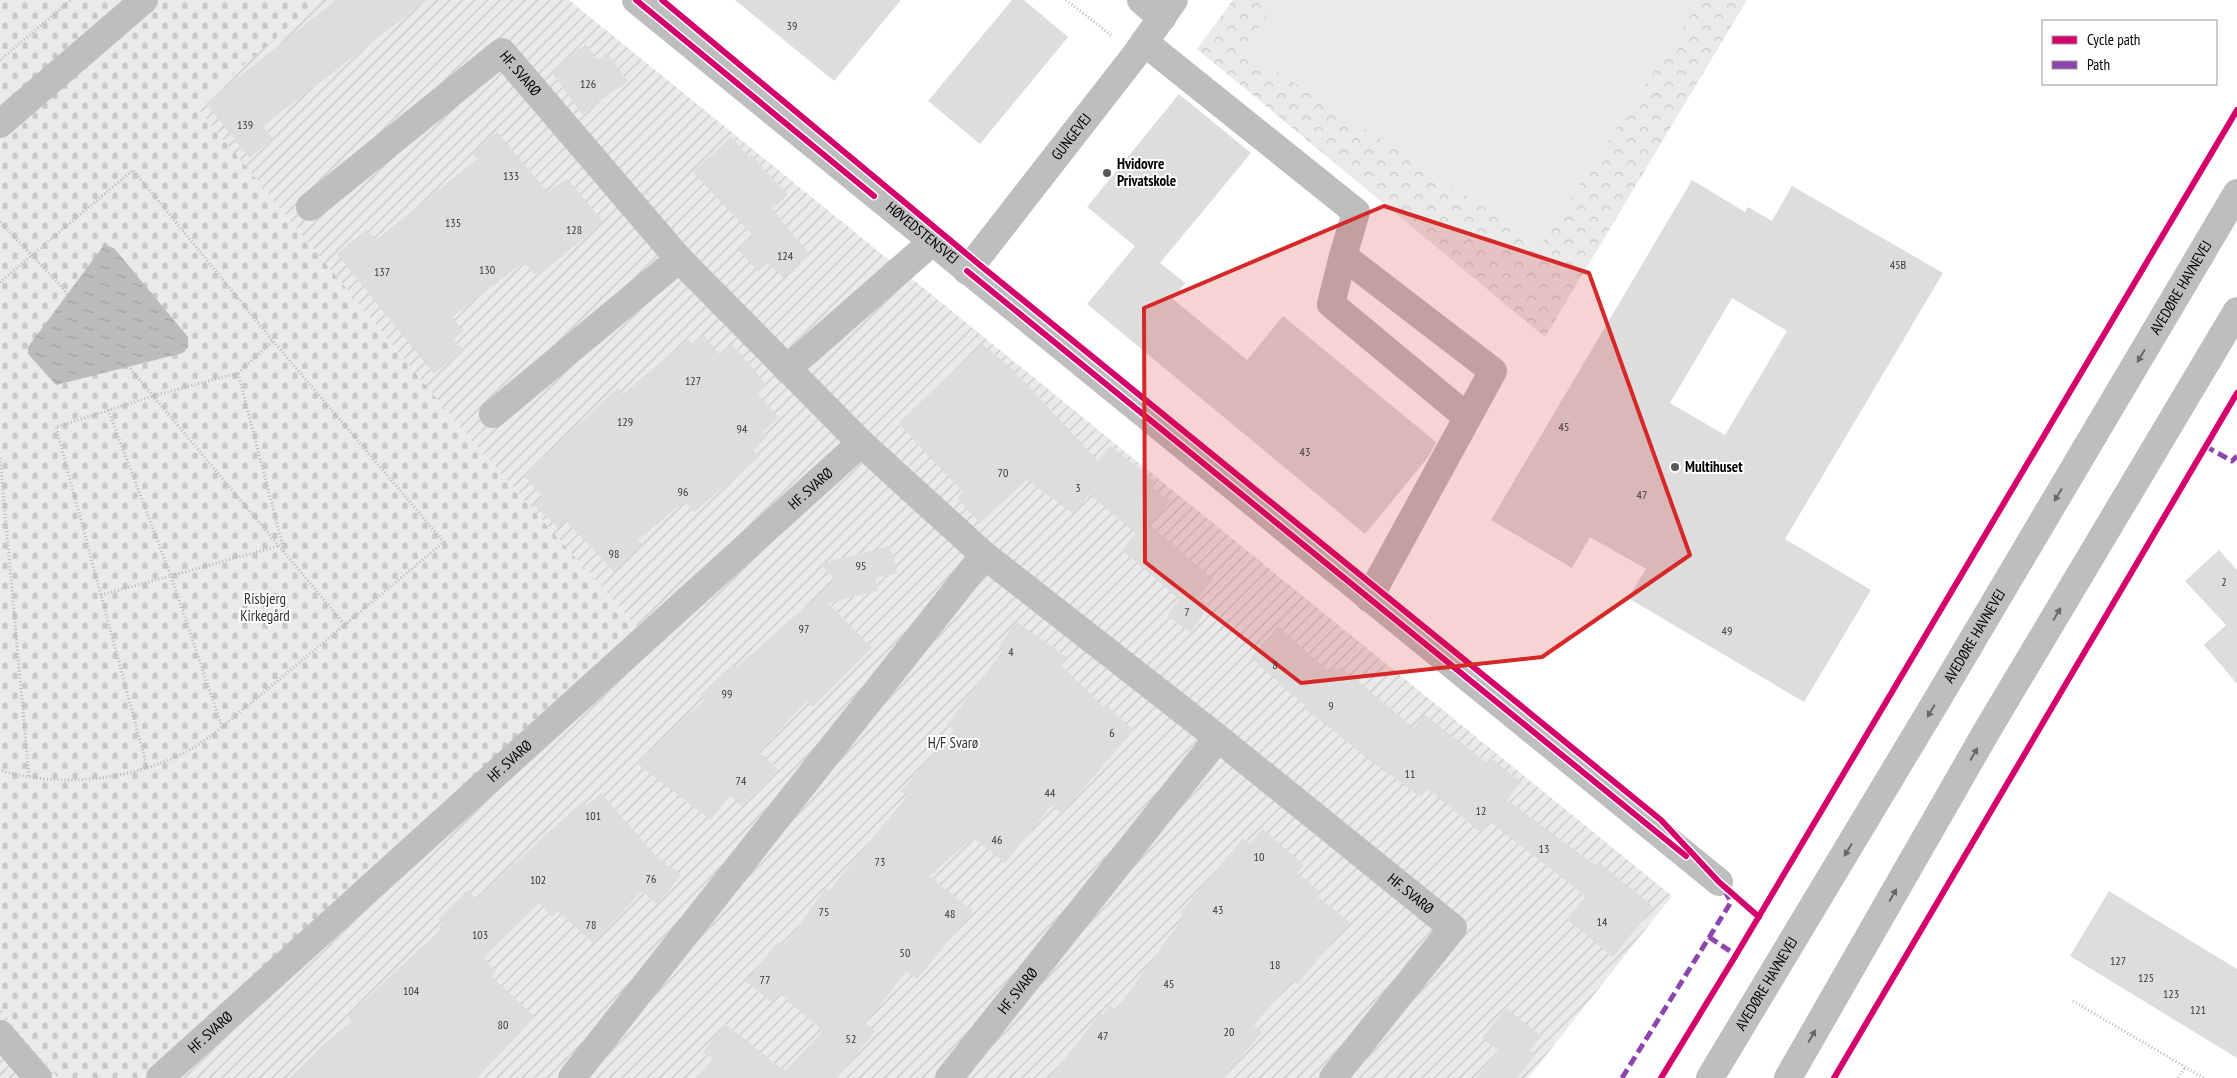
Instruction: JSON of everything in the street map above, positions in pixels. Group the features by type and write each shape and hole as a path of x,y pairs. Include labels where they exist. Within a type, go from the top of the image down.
{"street":[{"path":"0,124 144,0"},
{"name":"HØVEDSTENSVEJ","path":"636,0 874,196 1719,882"},
{"path":"1141,0 1168,9"},
{"name":"GUNGEVEJ","path":"967,271 1140,48 1168,9"},
{"path":"1140,48 1356,212 1331,304 1467,417"},
{"name":"HF. SVARØ","path":"310,207 502,52 680,259 861,444 984,555 1218,738 1454,928 1333,1078"},
{"name":"AVEDØRE HAVNEVEJ","path":"1710,1078 1806,920 2237,193"},
{"path":"787,369 932,242"},
{"path":"1343,256 1493,371 1368,598"},
{"path":"493,414 680,259"},
{"path":"1788,1078 1985,734 2237,311"},
{"name":"HF. SVARØ","path":"160,1078 861,444"},
{"path":"572,1078 984,555"},
{"name":"HF. SVARØ","path":"949,1078 1218,738"},
{"path":"0,1034 38,1078"}],"path":[{"path":"0,60 71,0"},
{"path":"1066,0 1140,48"},
{"path":"0,282 133,170 272,341 444,542 222,727 190,750 147,767 105,778 83,780 29,777 0,770"},
{"path":"0,222 61,286 345,625"},
{"path":"147,767 56,426 153,396 238,374 272,341"},
{"path":"238,374 284,551"},
{"path":"108,410 171,576 222,727"},
{"path":"0,458 29,777"},
{"path":"101,595 279,546"},
{"path":"2073,1001 2204,1078"},
{"path":"2178,1078 2185,1067"}],"highlighted area":[{"path":"1384,206 1589,273 1690,555 1542,657 1301,683 1145,562 1144,308"}],"green space":[{"name":"Risbjerg Kirkegård","path":"0,0 320,0 197,106 465,433 638,628 140,1078 58,1078 0,1009"},
{"name":"H/F Svarø","path":"320,0 569,0 1672,896 1528,1078 140,1078 638,628 465,433 196,106"},
{"path":"1233,0 1747,0 1545,337 1197,49"},
{"path":"1277,0 1701,0 1541,244 1244,50"},
{"path":"0,1009 58,1078 0,1078"}],"water":[{"path":"104,245 114,248 188,337 188,347 183,353 56,385 28,354 28,347"}],"building":[{"path":"336,0 427,0 263,126 273,139 249,158 206,103"},
{"path":"735,0 901,0 834,81"},
{"path":"1012,0 1024,0 1068,37 980,144 928,101"},
{"path":"586,44 598,60 607,53 628,81 582,114 551,71"},
{"path":"1179,94 1251,153 1160,263 1185,283 1173,299 1247,360 1283,316 1436,442 1429,456 1365,534 1087,304 1135,246 1087,207"},
{"path":"497,132 548,192 567,178 603,222 537,277 524,262 452,317 463,331 454,339 463,350 434,374 337,254 367,229 376,240 477,159 472,153"},
{"path":"731,137 749,157 751,155 788,195 772,209 810,254 783,278 769,263 758,271 738,249 753,236 693,172"},
{"name":"Multihuset","path":"1692,180 1745,212 1748,207 1772,221 1792,186 1943,273 1785,539 1871,590 1804,702 1628,598 1646,569 1590,537 1572,568 1491,520","holes":["1732,298 1787,331 1725,435 1670,403"]},
{"path":"703,335 719,354 732,344 767,385 757,393 779,418 762,432 767,437 753,450 759,457 694,512 685,501 638,540 643,545 614,572 566,521 558,528 534,505 543,496 523,475 618,388 623,394 688,339 692,344"},
{"path":"982,344 1012,369 1098,461 1110,446 1154,480 1150,485 1170,501 1150,525 1213,579 1198,598 1210,606 1190,632 1167,616 1179,599 1122,550 1136,533 1089,494 1074,514 1027,480 980,523 957,498 963,492 898,423"},
{"path":"890,546 897,573 875,578 878,591 828,603 872,648 813,707 807,701 759,752 778,770 742,806 730,795 711,820 636,763 704,700 700,695 734,663 737,667 835,580 820,564"},
{"path":"2219,550 2237,570 2237,684 2204,645 2226,625 2185,581"},
{"path":"1016,621 1066,657 1061,665 1105,708 1107,706 1134,730 1062,813 1052,805 1005,863 973,838 929,876 973,911 917,979 907,971 865,1023 875,1031 837,1078 697,1078 713,1059 703,1052 725,1024 785,1071 823,1031 779,993 771,1002 746,981 778,942 784,946 826,888 829,891 907,796 901,791 954,730 947,725 1003,650 999,647"},
{"path":"1278,626 1329,672 1333,667 1337,670 1341,667 1414,728 1424,714 1487,763 1491,758 1521,782 1507,800 1596,866 1599,862 1653,907 1613,957 1567,919 1586,896 1489,821 1480,832 1428,789 1421,797 1372,762 1306,709 1308,708 1251,658"},
{"path":"601,793 655,855 681,875 657,905 642,891 593,943 558,911 552,917 539,903 483,958 496,972 491,976 535,1017 477,1078 290,1078 325,1043 352,1021 348,1016 440,930 438,928 443,923 438,919 468,890 476,899 583,801 587,806"},
{"path":"1262,829 1304,865 1297,873 1320,891 1317,896 1350,922 1297,984 1293,980 1254,1025 1262,1032 1223,1078 1049,1078 1100,1014 1102,1015 1110,1005 1116,1010 1184,916 1180,913 1243,838 1250,844"},
{"path":"2109,891 2237,969 2237,1058 2070,956"},
{"path":"1506,1008 1541,1036 1530,1050 1535,1055 1517,1078 1476,1078 1498,1050 1482,1038"}],"marked path":[{"path":"2205,446 2232,461 2237,456"},
{"path":"1622,1078 1731,902 1726,893"},
{"path":"1709,937 1736,955"}],"cycle path":[{"path":"636,0 874,196"},
{"path":"662,0 975,261 1661,820 1719,882 1759,917"},
{"path":"1661,1078 1736,955 2237,110"},
{"path":"967,271 1686,856"},
{"path":"1834,1078 2237,393"}],"place":[{"name":"Hvidovre Privatskole","path":"1107,173"},
{"name":"Multihuset","path":"1675,467"}]}
